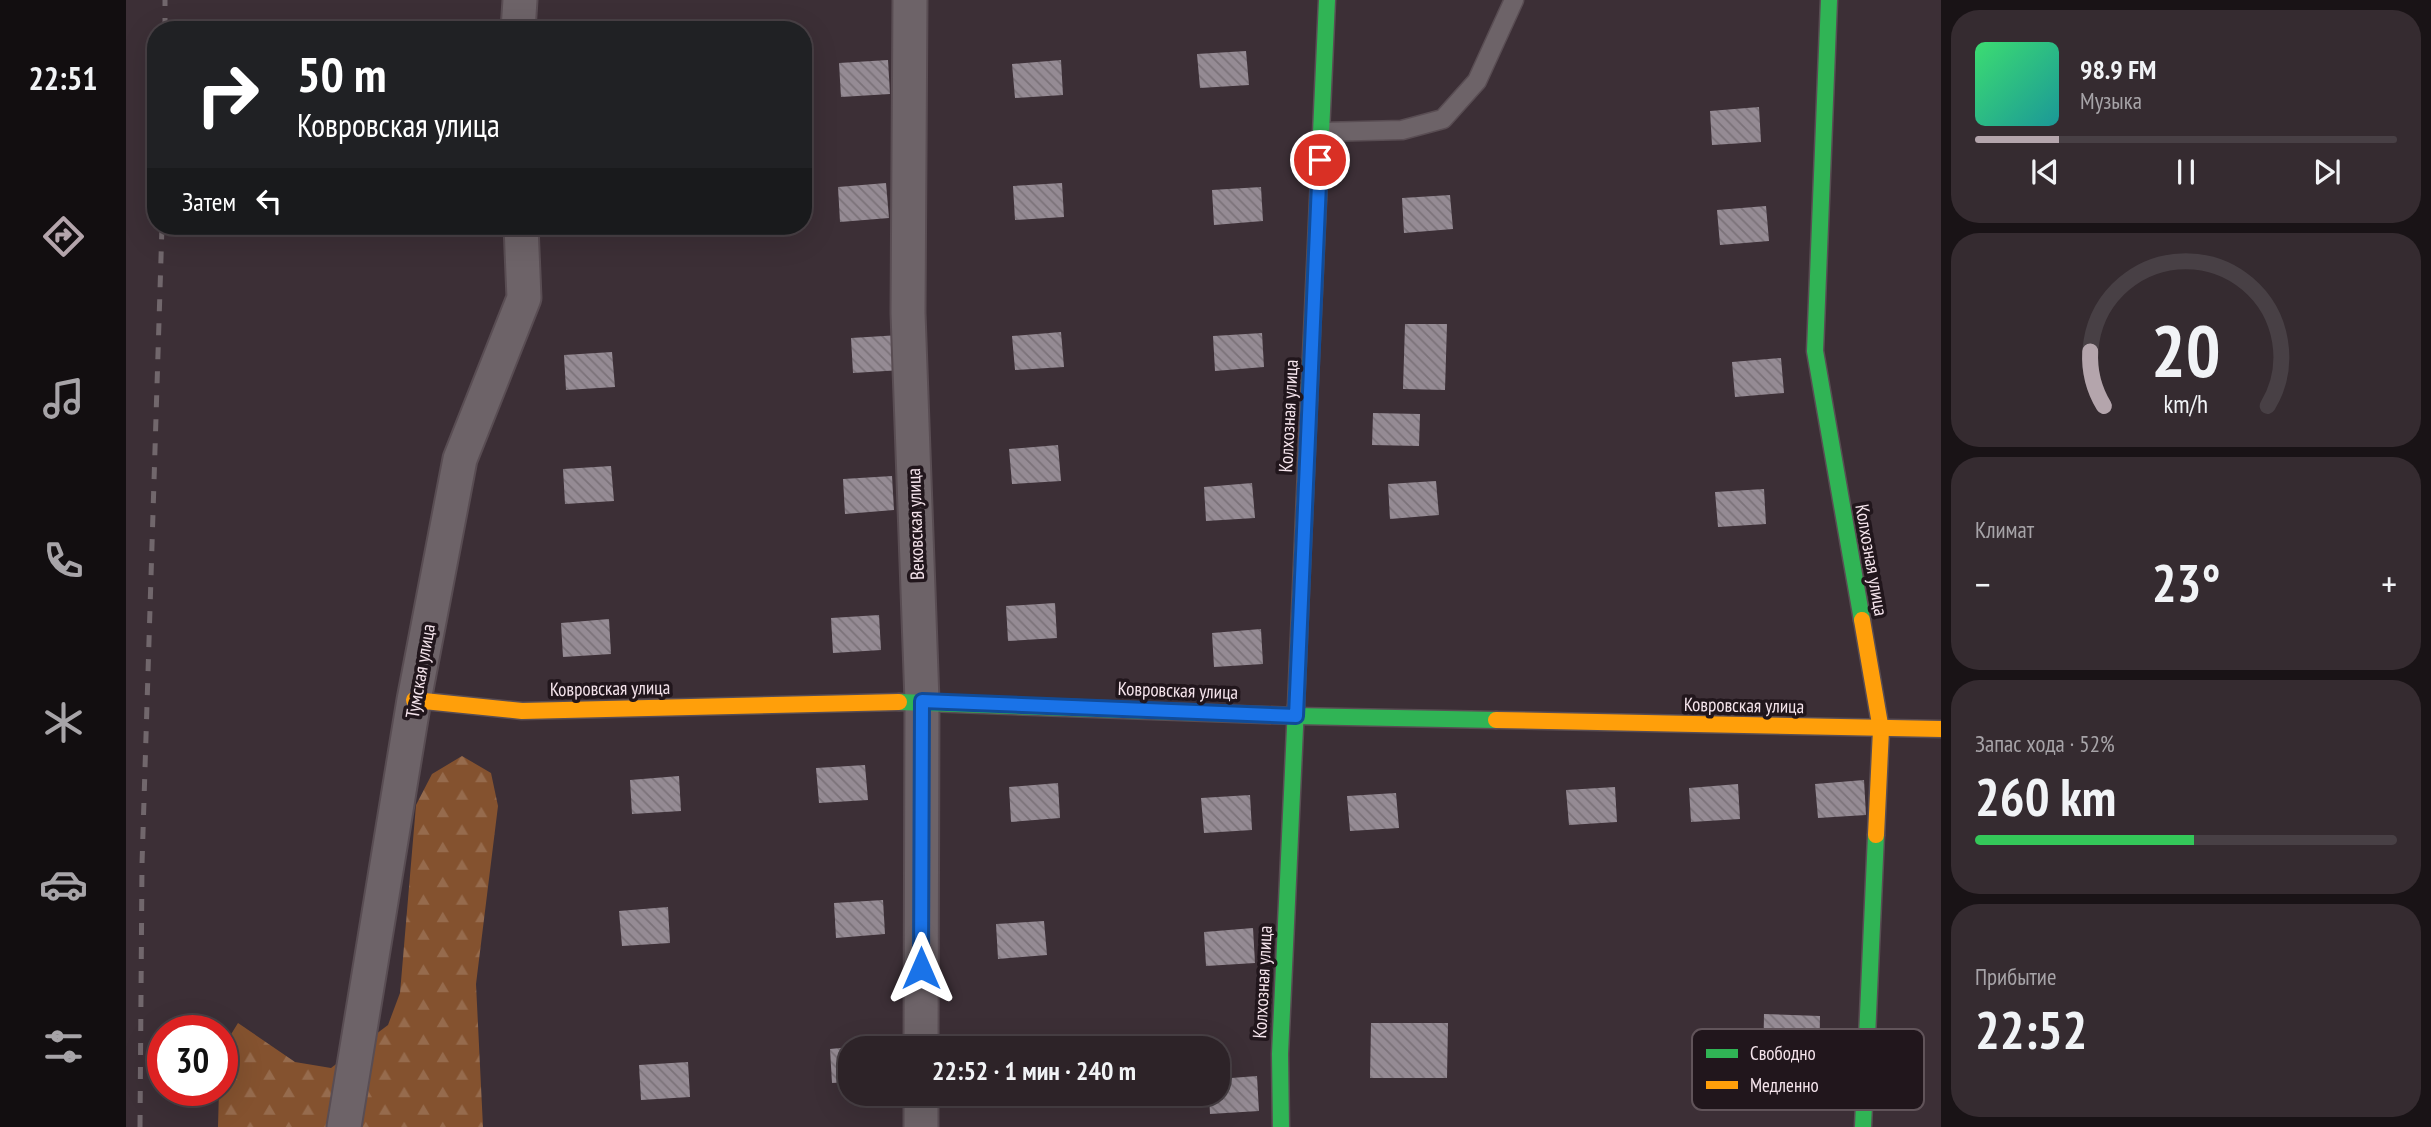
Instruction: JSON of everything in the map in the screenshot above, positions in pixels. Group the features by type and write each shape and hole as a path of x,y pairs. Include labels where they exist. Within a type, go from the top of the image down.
{"street":[{"path":"519,21 520,0"},
{"name":"Вековская улица","path":"910,0 908,313 922,701 921,1036"},
{"name":"Колхозная улица","path":"1281,1127 1280,1054 1327,0"},
{"name":"Колхозная улица","path":"1829,0 1815,351 1881,730 1867,1029"},
{"name":"Тумская улица","path":"344,1127 414,701 460,459 524,298 521,235"},
{"name":"Ковровская улица","path":"414,701 523,711 922,701 1296,716 1881,730 1941,729"},
{"path":"921,1106 921,1127"}],"lane":[{"path":"1322,132 1402,130 1443,120 1477,81 1514,0"}],"green space":[{"path":"462,756 491,773 498,806 476,984 483,1127 218,1127 219,1106 238,1106 238,1023 295,1062 331,1068 388,1025 400,993 416,805 432,774"}],"building":[{"path":"1246,51 1249,85 1200,88 1197,54"},
{"path":"888,60 890,94 841,97 839,63"},
{"path":"1061,60 1063,95 1015,98 1012,64"},
{"path":"1759,107 1761,142 1712,145 1710,111"},
{"path":"886,183 889,218 840,222 838,187"},
{"path":"1062,183 1064,217 1015,220 1013,186"},
{"path":"1261,187 1263,221 1214,225 1212,190"},
{"path":"1450,195 1453,229 1404,233 1402,198"},
{"path":"1766,206 1769,241 1720,245 1717,210"},
{"path":"1405,324 1447,324 1445,390 1403,389"},
{"path":"1061,332 1064,367 1015,370 1012,336"},
{"path":"1262,333 1264,367 1215,371 1213,336"},
{"path":"900,335 902,370 853,373 851,338"},
{"path":"612,352 615,387 566,390 564,355"},
{"path":"1781,358 1784,393 1735,397 1732,362"},
{"path":"1373,413 1420,414 1419,446 1372,445"},
{"path":"1058,445 1061,481 1012,484 1009,449"},
{"path":"611,466 614,501 565,504 563,469"},
{"path":"892,476 894,510 845,514 843,479"},
{"path":"1436,481 1439,515 1390,519 1388,484"},
{"path":"1252,483 1255,518 1206,521 1204,487"},
{"path":"1764,489 1766,524 1718,527 1715,492"},
{"path":"1055,603 1057,638 1008,641 1006,606"},
{"path":"879,615 881,650 833,653 831,618"},
{"path":"609,619 611,654 563,657 561,623"},
{"path":"1261,629 1263,664 1214,667 1212,633"},
{"path":"865,765 868,800 819,803 816,768"},
{"path":"679,776 681,811 632,814 630,780"},
{"path":"1864,780 1866,815 1818,818 1815,784"},
{"path":"1058,783 1060,818 1011,822 1009,787"},
{"path":"1738,784 1740,819 1691,822 1689,788"},
{"path":"1615,787 1617,822 1569,825 1566,790"},
{"path":"1396,793 1399,828 1350,831 1347,796"},
{"path":"1250,795 1252,830 1204,833 1201,798"},
{"path":"883,900 885,934 836,938 834,903"},
{"path":"668,907 670,943 622,946 619,911"},
{"path":"1044,921 1047,955 998,959 996,924"},
{"path":"1253,928 1255,963 1206,966 1204,932"},
{"path":"1764,1014 1820,1016 1820,1029 1764,1029"},
{"path":"1371,1023 1448,1023 1447,1078 1370,1078"},
{"path":"838,1048 838,1083 832,1083 830,1049"},
{"path":"688,1062 690,1097 641,1100 639,1065"},
{"path":"1257,1076 1259,1111 1210,1114 1210,1106 1230,1106 1230,1078"}],"railway":[{"path":"165,0 165,21"},
{"path":"140,1127 142,864 162,235"}],"traffic: fast":[{"path":"1309,400 1327,0"},
{"path":"1829,0 1815,351 1862,620"},
{"path":"899,702 1496,720"},
{"path":"1281,1127 1280,1054 1296,706"},
{"path":"1867,1029 1876,835"},
{"path":"1863,1127 1864,1110"}],"traffic: slow":[{"path":"1296,706 1309,400"},
{"path":"1862,620 1881,730 1876,835"},
{"path":"414,700 522,711 899,702"},
{"path":"1496,720 1941,729"}],"route":[{"path":"921,968 922,701 1296,716 1320,160"}]}
